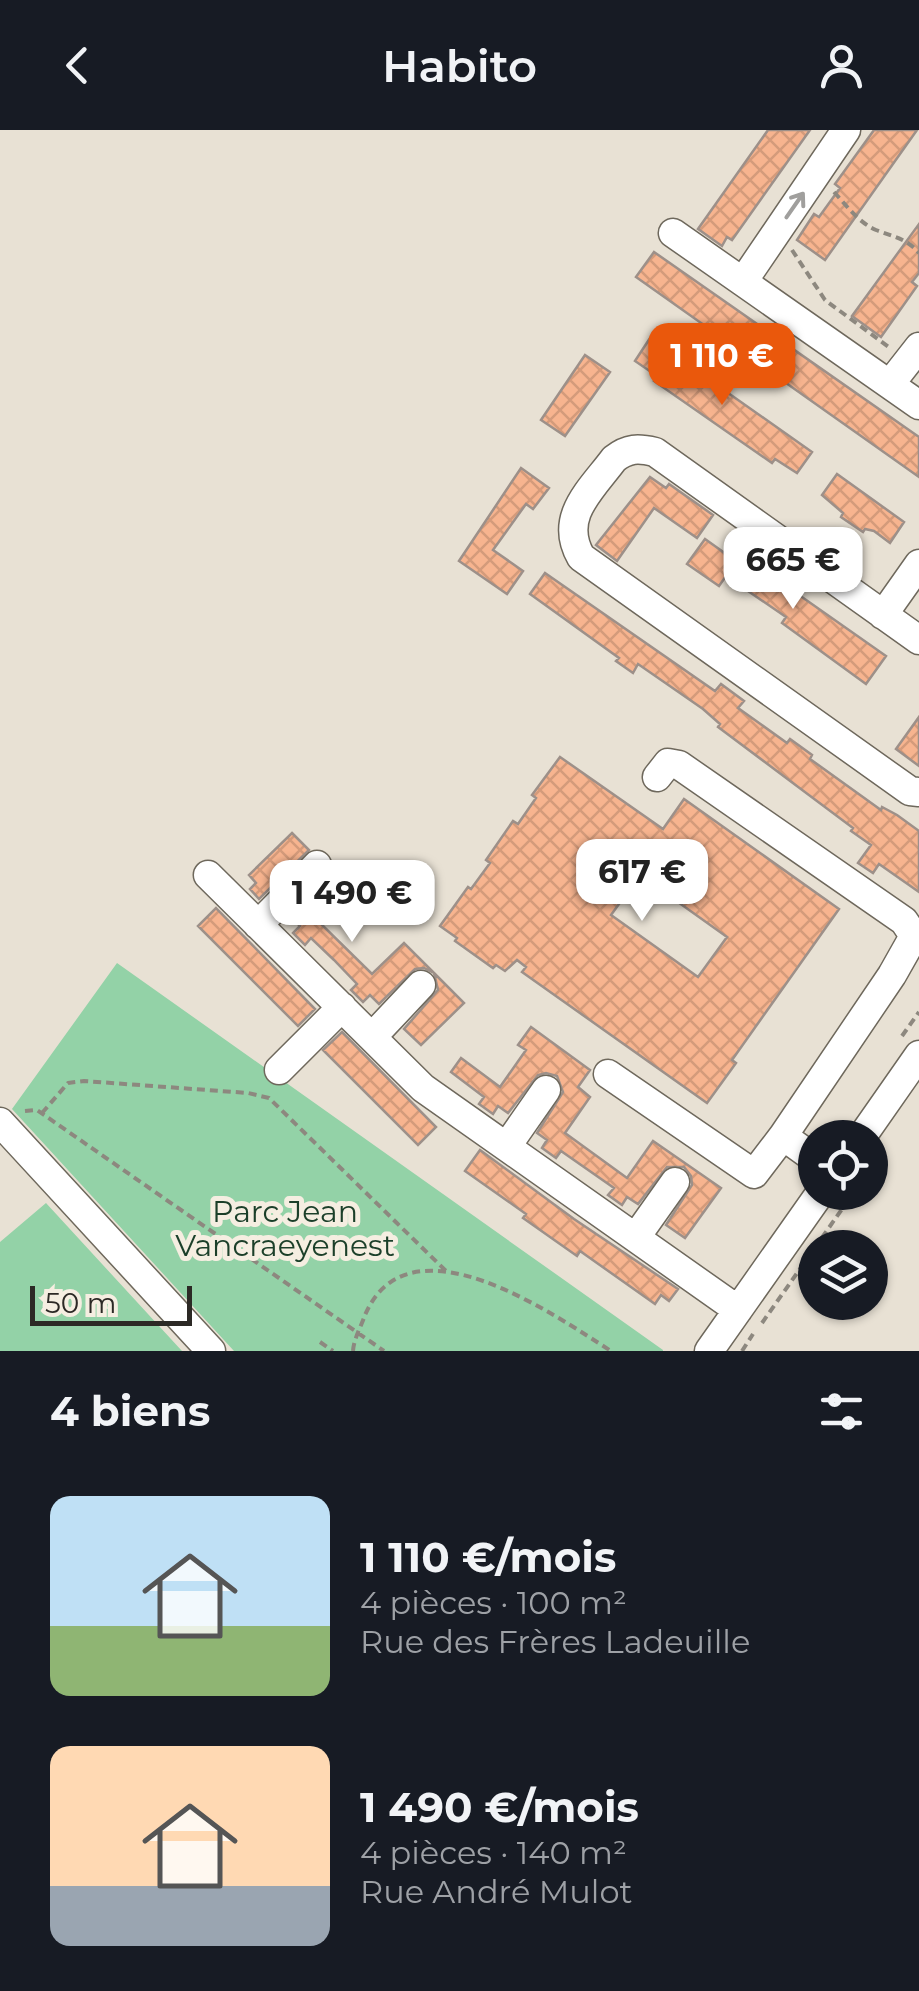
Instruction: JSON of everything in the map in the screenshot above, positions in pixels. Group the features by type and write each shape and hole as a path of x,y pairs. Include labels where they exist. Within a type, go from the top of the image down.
{"street":[{"path":"744,280 846,130"},
{"path":"673,233 919,405"},
{"path":"890,384 915,352"},
{"path":"919,640 655,452 633,448 614,459 574,514 571,536 581,557 910,791 919,792"},
{"path":"883,615 919,564"},
{"path":"608,1074 754,1174 892,975 914,936 904,921 679,765 668,762 656,777"},
{"path":"258,924 317,865"},
{"path":"208,875 424,1088 738,1310"},
{"path":"372,1037 421,985"},
{"path":"279,1070 342,1007"},
{"path":"873,1120 919,1055"},
{"path":"507,1146 546,1090"},
{"path":"9,1117 211,1351"},
{"path":"783,1136 798,1147"},
{"path":"636,1236 675,1182"},
{"path":"709,1351 809,1210"}],"path":[{"path":"818,173 856,218 875,230 904,238 919,253"},
{"path":"778,230 825,300 896,352 915,352"},
{"path":"42,1113 68,1083 248,1093 269,1098 447,1272"},
{"path":"9,1117 37,1110 42,1113 384,1351"},
{"path":"742,1351 841,1210"},
{"path":"353,1351 374,1295 386,1284 417,1273 447,1272 481,1279 504,1289 610,1351"},
{"path":"320,1342 333,1351"}],"green space":[{"name":"Parc Jean Vancraeyenest","path":"117,963 663,1351 234,1351 12,1109"},
{"path":"46,1203 182,1351 0,1351 0,1242"}],"building":[{"path":"768,130 810,130 732,240 727,237 722,246 698,229"},
{"path":"874,130 917,130 825,260 797,240 814,214 819,217 840,188 835,184"},
{"path":"919,224 919,273 912,282 917,286 881,337 852,316"},
{"path":"654,252 919,437 919,477 636,277"},
{"path":"650,338 812,452 797,473 775,459 772,463 654,381 657,376 635,361"},
{"path":"585,355 610,372 565,436 541,420"},
{"path":"521,468 549,488 533,509 526,504 493,550 523,571 507,594 459,561"},
{"path":"837,474 904,522 890,543 874,531 863,532 841,517 843,513 822,495"},
{"path":"650,477 666,488 669,484 713,515 697,538 654,508 617,561 596,545"},
{"path":"705,539 750,571 755,564 886,656 866,684 782,623 786,617 726,576 719,586 687,564"},
{"path":"545,573 715,691 721,684 744,701 738,708 787,743 790,739 812,755 810,759 881,810 882,807 897,815 919,831 919,892 879,864 873,873 858,863 871,845 851,831 853,828 718,727 720,724 703,709 638,664 633,673 616,661 619,658 530,594"},
{"path":"919,717 919,766 896,749"},
{"path":"560,757 663,829 684,799 839,909 732,1060 736,1063 707,1103 522,972 526,967 517,960 505,971 496,965 493,968 440,926 490,863 486,860 513,821 518,824 536,798 532,795","holes":["640,875 727,937 698,977 611,915"]},
{"path":"292,833 309,850 259,899 250,889 256,883 249,875"},
{"path":"332,872 351,890 319,922 372,974 404,943 434,973 415,969 379,1004 370,995 363,1002 351,990 357,984 334,960 311,938 305,945 293,933 300,926 291,917"},
{"path":"216,908 315,1009 298,1026 198,926"},
{"path":"434,973 464,1003 421,1045 404,1029 438,990"},
{"path":"531,1027 590,1070 578,1087 590,1097 565,1133 627,1178 653,1141 721,1188 685,1238 666,1225 692,1185 684,1167 667,1167 638,1204 627,1197 622,1205 608,1195 614,1188 561,1151 556,1158 542,1148 547,1140 537,1133 563,1092 557,1076 538,1075 508,1113 498,1106 493,1114 479,1104 484,1097 451,1072 461,1058 500,1087 526,1050 518,1045"},
{"path":"342,1032 436,1127 418,1145 323,1050"},
{"path":"480,1150 678,1289 669,1301 661,1295 655,1304 580,1251 577,1256 465,1171"}]}
